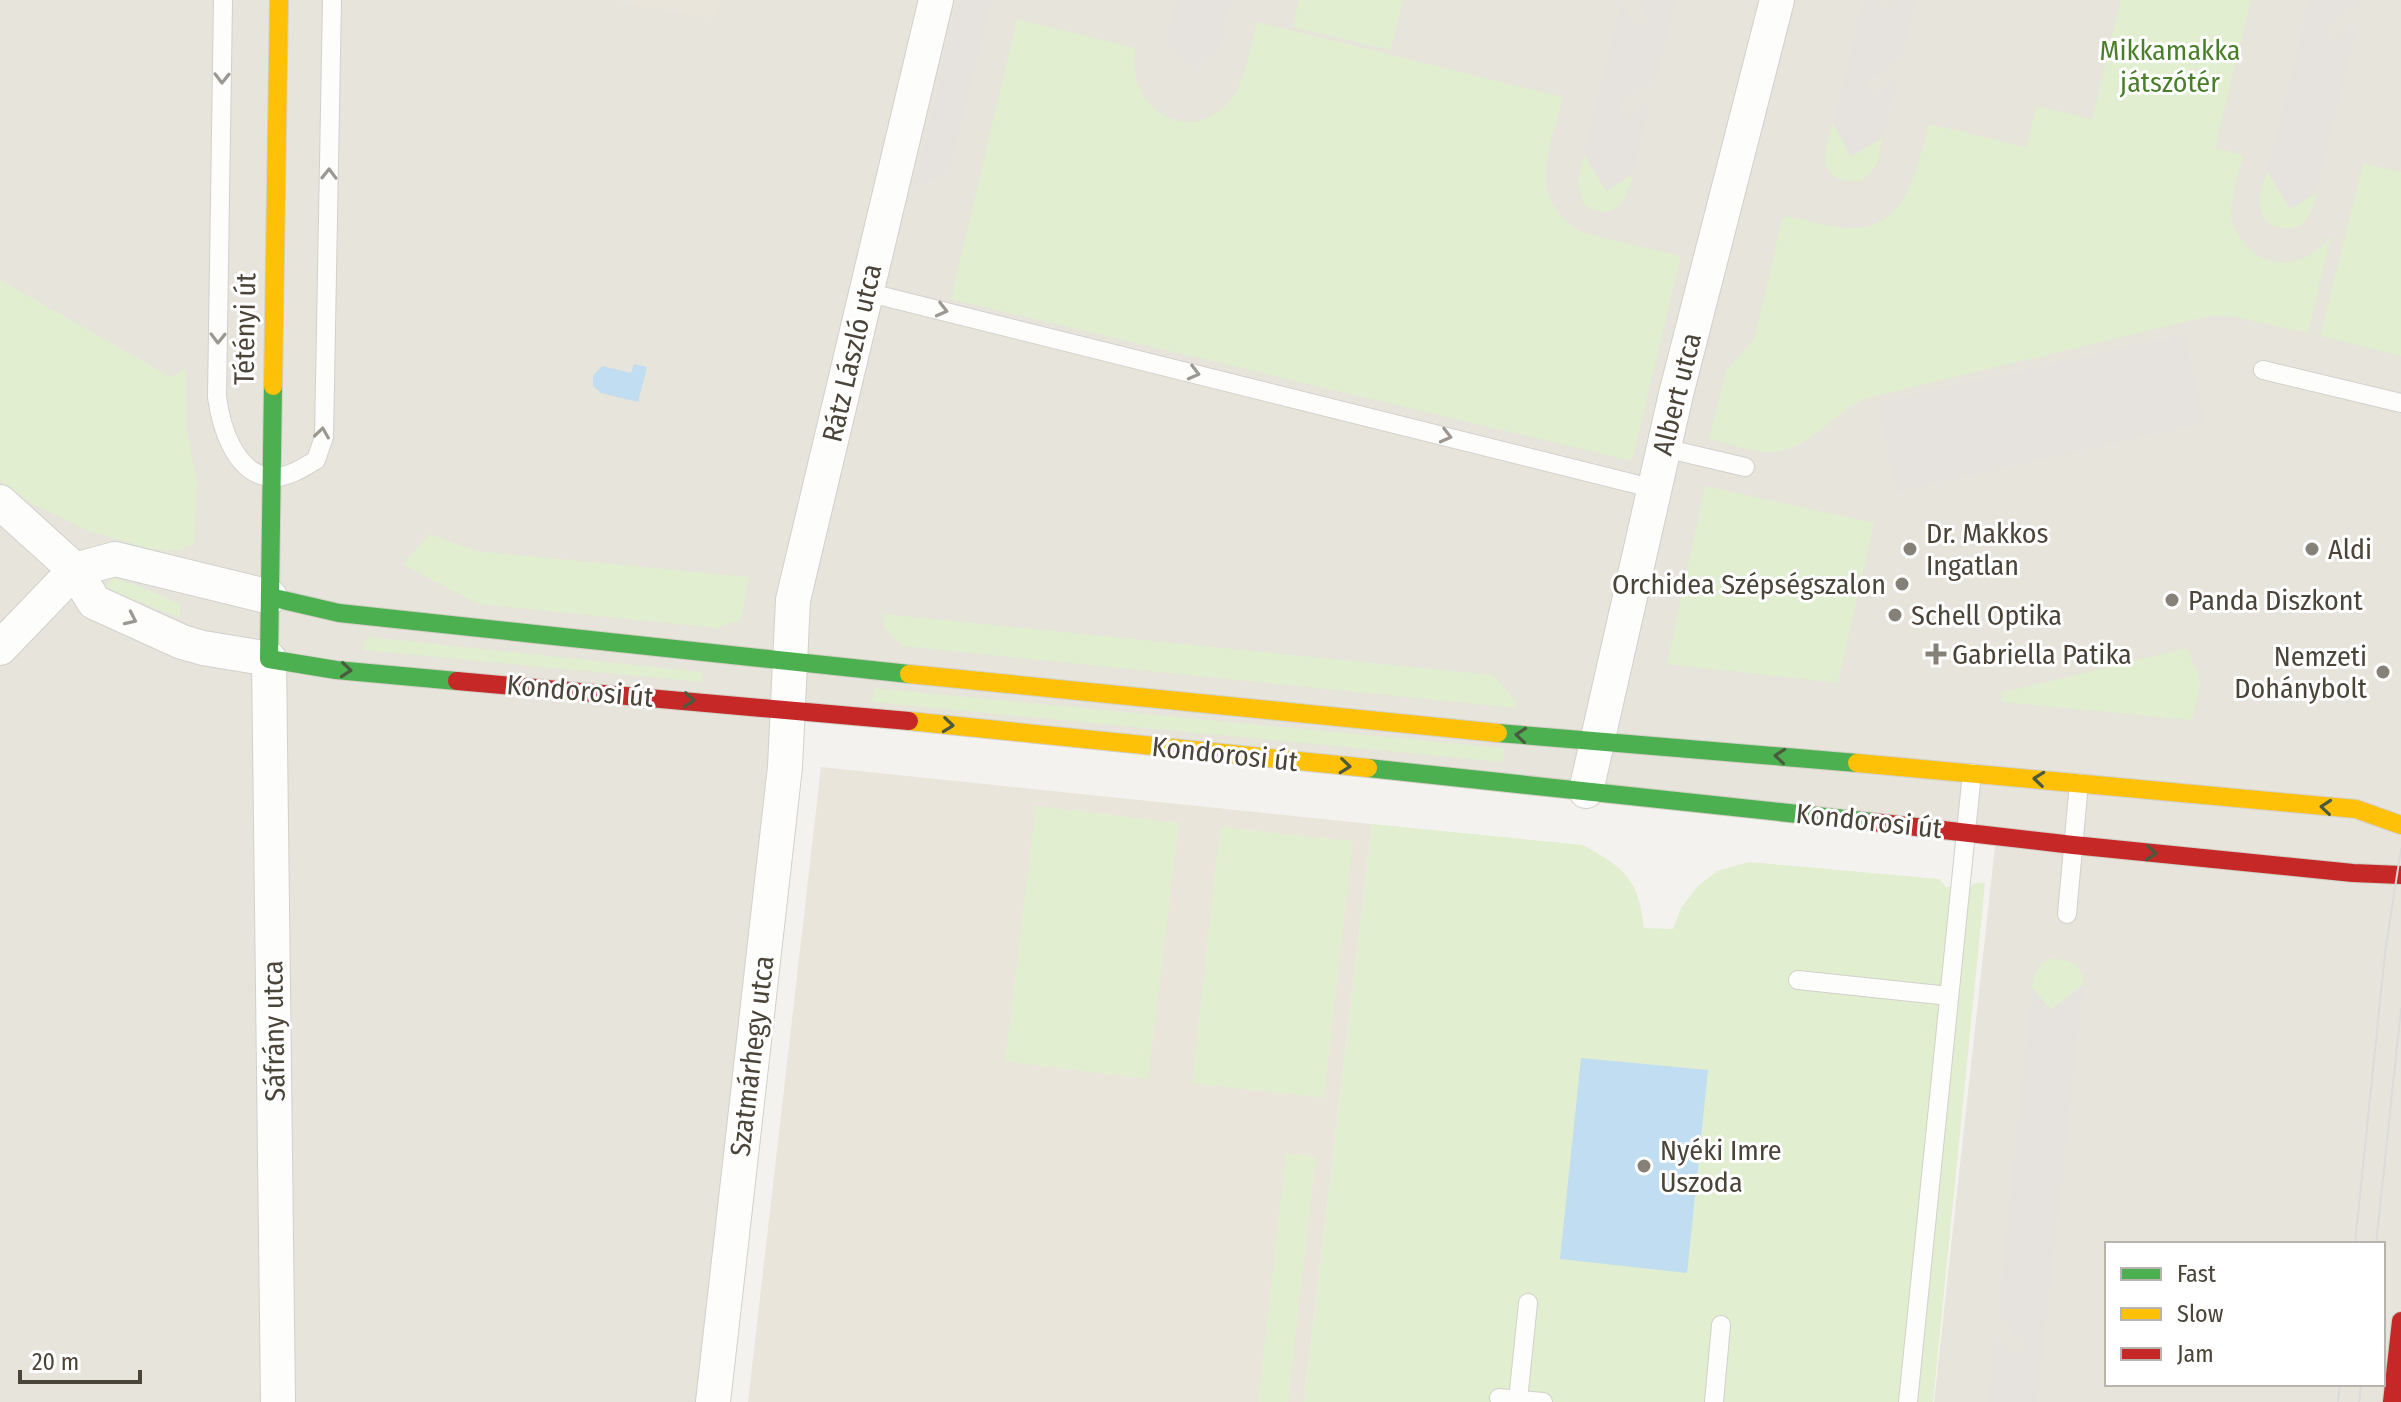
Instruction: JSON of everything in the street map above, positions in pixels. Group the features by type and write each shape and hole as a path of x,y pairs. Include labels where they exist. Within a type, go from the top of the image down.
{"street":[{"name":"Tétényi út","path":"269,659 279,0"},
{"name":"Rátz László utca","path":"788,709 793,600 936,0"},
{"name":"Albert utca","path":"1586,791 1664,448 1777,0"},
{"name":"Kondorosi út","path":"0,502 75,570 94,602 182,642 203,648 336,670 788,709 1586,791 2073,845 2401,875"},
{"name":"Kondorosi út","path":"75,570 115,559 339,613 790,662 1598,741 2356,809 2401,825"},
{"path":"0,648 75,570"},
{"name":"Sáfrány utca","path":"269,659 278,1402"},
{"name":"Szatmárhegy utca","path":"713,1402 780,809 788,709"},
{"path":"2392,1402 2401,1321"}],"lane":[{"path":"223,0 217,397 220,423 233,450 252,470 270,477 295,473 316,460 324,437 332,0"},
{"path":"866,292 1655,489"},
{"path":"2263,370 2401,403"},
{"path":"1664,448 1745,467"},
{"path":"1908,1402 1972,773"},
{"path":"2067,914 2079,783"},
{"path":"1798,980 1949,996"},
{"path":"1518,1400 1528,1303"},
{"path":"1714,1402 1721,1325"},
{"path":"1499,1398 1543,1402"}],"shaded area":[{"path":"0,0 2401,0 2401,1402 1934,1402 1996,837 789,709 713,1402 0,1402"},
{"path":"609,0 720,0 715,19"},
{"path":"958,0 992,0 950,170 913,189"},
{"path":"1176,0 1231,0 1219,49 1192,69 1166,41"},
{"path":"1637,0 1676,0 1656,80 1616,105 1623,118 1651,101 1633,174 1606,191 1584,154 1621,2 1638,30 1649,23"},
{"path":"1863,0 1877,0 1882,9 1893,0 1916,0 1902,59 1864,83 1871,94 1897,79 1883,137 1851,157 1833,123"},
{"path":"2309,0 2362,0 2361,4 2325,27 2332,40 2358,23 2316,193 2290,209 2267,171"},
{"path":"2185,334 2205,423 1897,492 1877,403"},
{"path":"821,767 1372,824 1304,1402 748,1402"},
{"path":"2084,984 2037,1402 1988,1402 1995,1333 2013,1356 2025,1348 1998,1313 2032,988 2051,1010"}],"green space":[{"path":"1299,0 1403,0 1391,50 1293,27"},
{"name":"Mikkamakka játszótér","path":"2121,0 2251,0 2215,148 2243,155 2233,194 2231,217 2238,235 2252,251 2275,262 2300,260 2322,246 2331,235 2308,333 2226,315 2206,317 1863,399 1808,439 1784,450 1756,451 1709,439 1726,370 1754,340 1782,220 1786,216 1849,228 1869,226 1884,219 1897,208 1914,177 1929,124 2026,147 2037,106 2092,119"},
{"path":"1017,19 1136,48 1134,69 1139,87 1148,102 1161,114 1177,120 1194,121 1211,116 1228,103 1243,75 1257,22 1563,97 1546,172 1554,206 1565,220 1584,233 1681,256 1632,461 951,299"},
{"path":"1833,123 1852,156 1883,137 1877,165 1863,180 1843,180 1828,169 1825,156"},
{"path":"1584,154 1606,190 1633,174 1627,193 1610,211 1602,212 1583,203 1578,183"},
{"path":"2363,163 2401,172 2401,356 2320,336"},
{"path":"2267,171 2290,209 2316,193 2304,223 2282,228 2265,219 2260,200"},
{"path":"0,280 171,377 186,368 187,431 197,482 194,545 176,551 151,549 87,530 31,503 0,480"},
{"path":"1705,486 1874,523 1838,683 1667,664"},
{"path":"430,534 476,551 749,577 741,620 717,628 478,604 403,564"},
{"path":"111,577 180,604 180,618 106,588"},
{"path":"884,614 1493,675 1516,701 1515,708 902,646 883,626"},
{"path":"370,637 701,672 703,682 363,650 363,642"},
{"path":"2187,648 2201,682 2192,720 2002,702 2001,693"},
{"path":"874,688 1504,748 1503,762 872,702"},
{"path":"1036,806 1179,823 1148,1079 1005,1061"},
{"name":"Nyéki Imre Uszoda","path":"1372,824 1583,845 1610,861 1627,877 1638,898 1644,928 1673,929 1681,908 1697,887 1717,871 1749,862 1939,879 1946,887 1970,888 1974,883 1985,883 1933,1402 1304,1402"},
{"path":"1220,827 1353,841 1324,1098 1192,1083"},
{"path":"2051,959 2064,960 2078,967 2084,984 2051,1010 2032,988 2037,970"},
{"path":"1286,1153 1316,1157 1288,1402 1258,1402"}],"water":[{"path":"634,364 647,367 638,402 601,393 593,386 593,376 602,366 631,373"},
{"path":"1581,1058 1708,1070 1687,1273 1560,1259"}],"tram line":[{"path":"2355,1242 2385,953 2401,849"},
{"path":"2376,1242 2401,1009"},
{"path":"2338,1402 2340,1386"},
{"path":"2359,1402 2361,1386"}],"traffic: fast":[{"path":"273,386 269,659 336,670 457,681"},
{"path":"270,597 339,613 909,674"},
{"path":"1498,733 1857,763"},
{"path":"1368,768 1873,822"}],"traffic: slow":[{"path":"273,386 279,0"},
{"path":"909,674 1498,733"},
{"path":"909,721 1368,768"},
{"path":"1857,763 2356,809 2401,825"}],"traffic: jam":[{"path":"457,681 909,721"},
{"path":"1873,822 2073,845 2401,875"},
{"path":"2392,1402 2401,1321"}],"place":[{"name":"Dr. Makkos Ingatlan","path":"1910,549"},
{"name":"Aldi","path":"2312,549"},
{"name":"Orchidea Szépségszalon","path":"1902,584"},
{"name":"Panda Diszkont","path":"2172,600"},
{"name":"Schell Optika","path":"1895,615"},
{"name":"Gabriella Patika","path":"1936,654"},
{"name":"Nemzeti Dohánybolt","path":"2383,672"},
{"name":"Nyéki Imre Uszoda","path":"1644,1166"}]}
